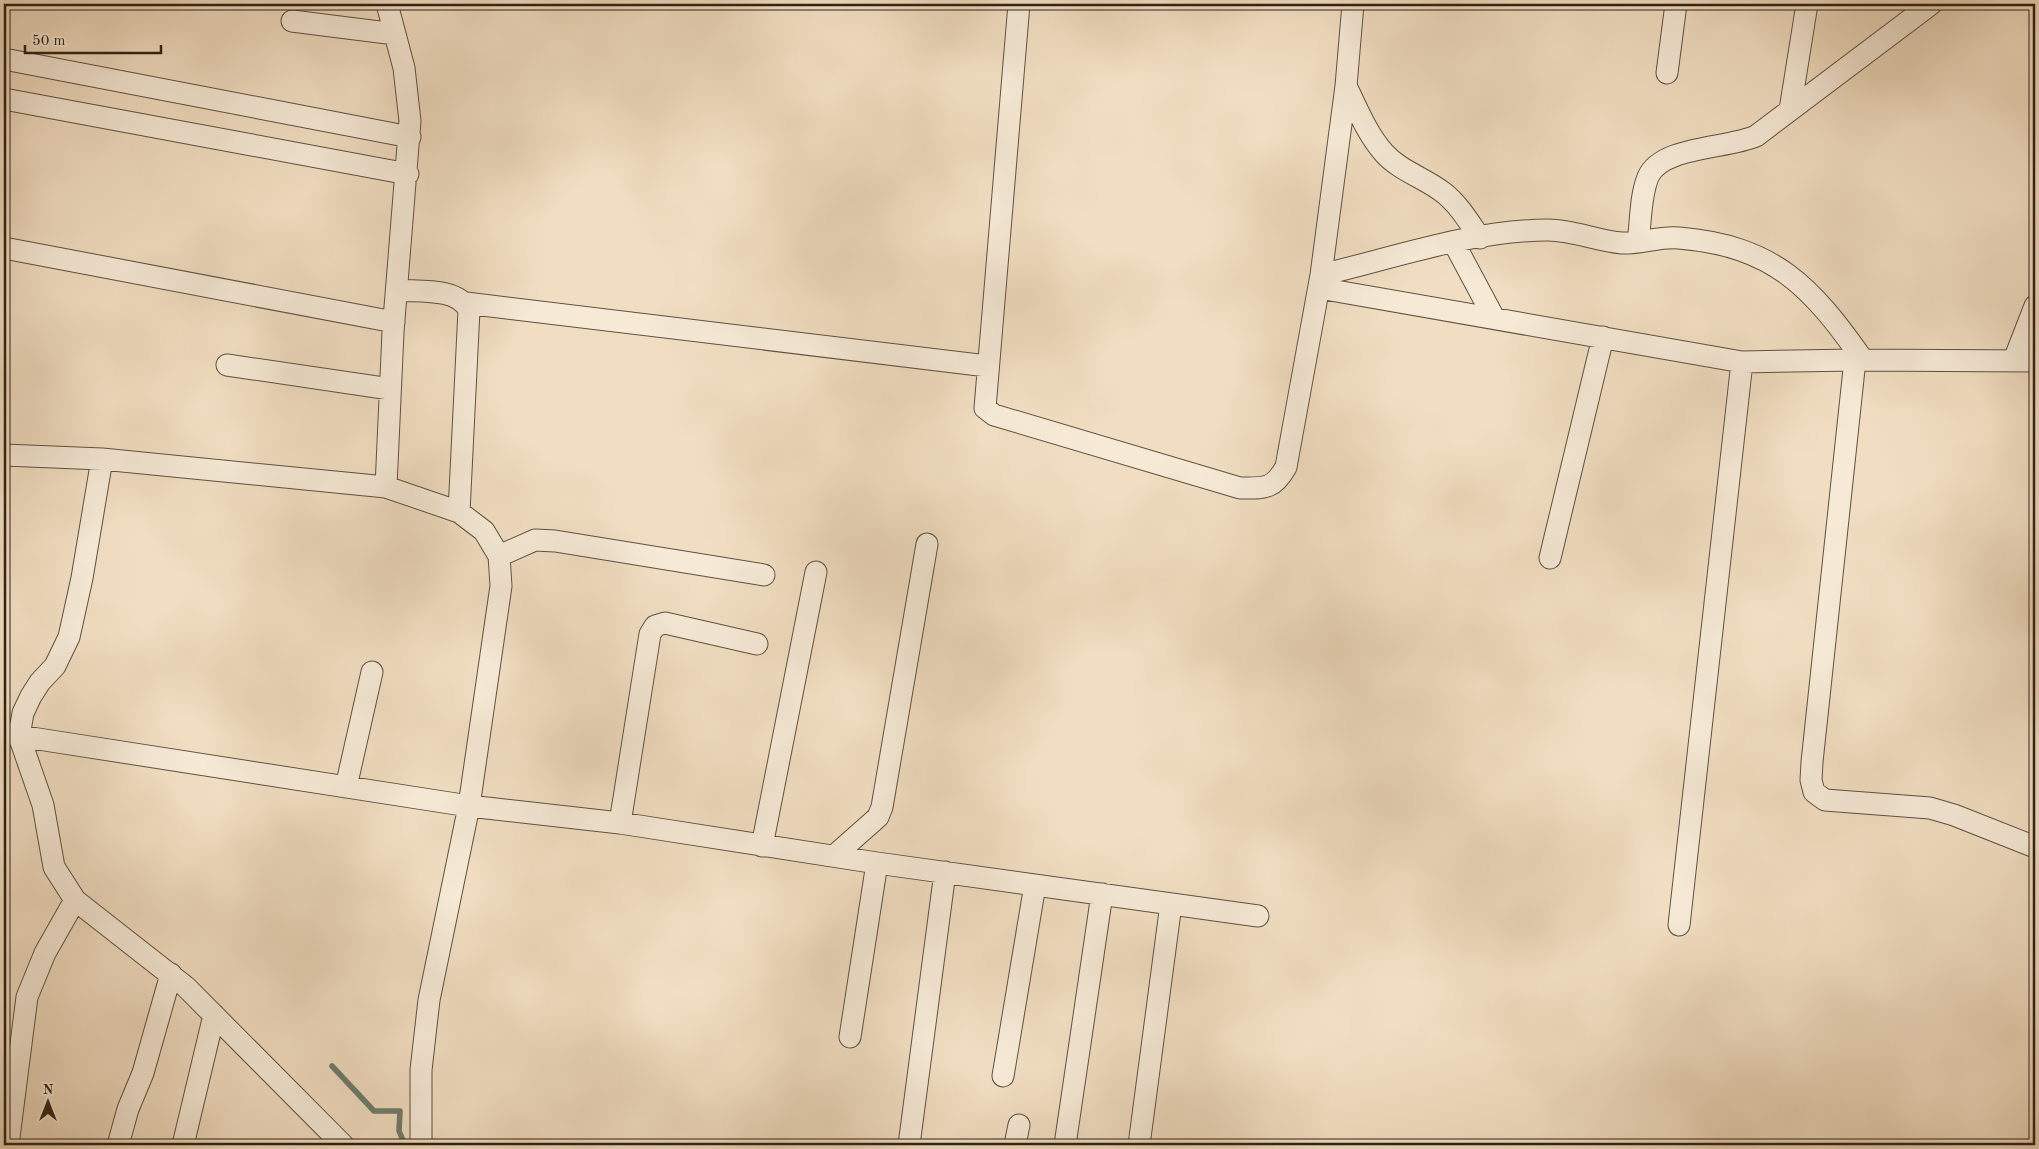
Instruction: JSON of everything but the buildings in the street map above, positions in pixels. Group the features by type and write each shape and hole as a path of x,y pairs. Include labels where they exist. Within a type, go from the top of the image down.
{"street":[{"path":"386,487 394,322 410,137 404,68 387,4"},
{"path":"1019,4 984,401 985,408 994,415 1240,488 1264,488 1278,481 1286,467 1320,282 1346,86 1353,4"},
{"path":"1667,73 1676,4"},
{"path":"1790,110 1807,4"},
{"path":"1638,242 1644,191 1649,176 1656,166 1666,158 1745,140 1769,127 1931,4"},
{"path":"292,21 395,34"},
{"path":"4,59 410,137"},
{"path":"1346,86 1373,138 1384,153 1398,166 1448,197 1480,238"},
{"path":"4,99 408,174"},
{"path":"1320,282 1454,243 1504,233 1549,230 1584,234 1614,242 1638,242 1664,238 1687,239 1763,258 1789,274 1812,294 1836,322 1859,360 1812,762 1811,780 1814,792 1825,800 1930,808 1954,815 2035,848"},
{"path":"1454,243 1494,318"},
{"path":"4,248 394,322"},
{"path":"1320,282 1494,318 1742,362 1859,360 2035,361"},
{"path":"397,290 449,295 466,304 987,366"},
{"path":"460,512 469,310 466,304"},
{"path":"2014,360 2035,306"},
{"path":"1550,558 1603,337"},
{"path":"1679,925 1742,362"},
{"path":"227,365 390,389"},
{"path":"4,455 102,459 386,487 460,512 484,531 499,556 501,586 468,806 429,1000 421,1070 421,1145"},
{"path":"11,734 40,682 55,666 68,638 82,578 102,459"},
{"path":"499,556 535,540 555,541 764,575"},
{"path":"834,856 878,817 882,807 927,544"},
{"path":"762,846 816,572"},
{"path":"620,823 650,634 655,626 665,623 757,644"},
{"path":"346,787 372,672"},
{"path":"11,734 468,806 620,823 877,863 1258,916"},
{"path":"11,734 43,805 54,867 75,900 171,974 343,1145"},
{"path":"850,1037 877,863"},
{"path":"909,1145 945,872"},
{"path":"1003,1076 1036,885"},
{"path":"1065,1145 1102,894"},
{"path":"8,1145 27,997 48,946 75,900"},
{"path":"1139,1145 1171,904"},
{"path":"118,1145 128,1109 144,1073 171,974"},
{"path":"183,1145 214,1015"}],"waterway":[{"path":"332,1066 374,1111 400,1111 399,1131 405,1145"}]}
